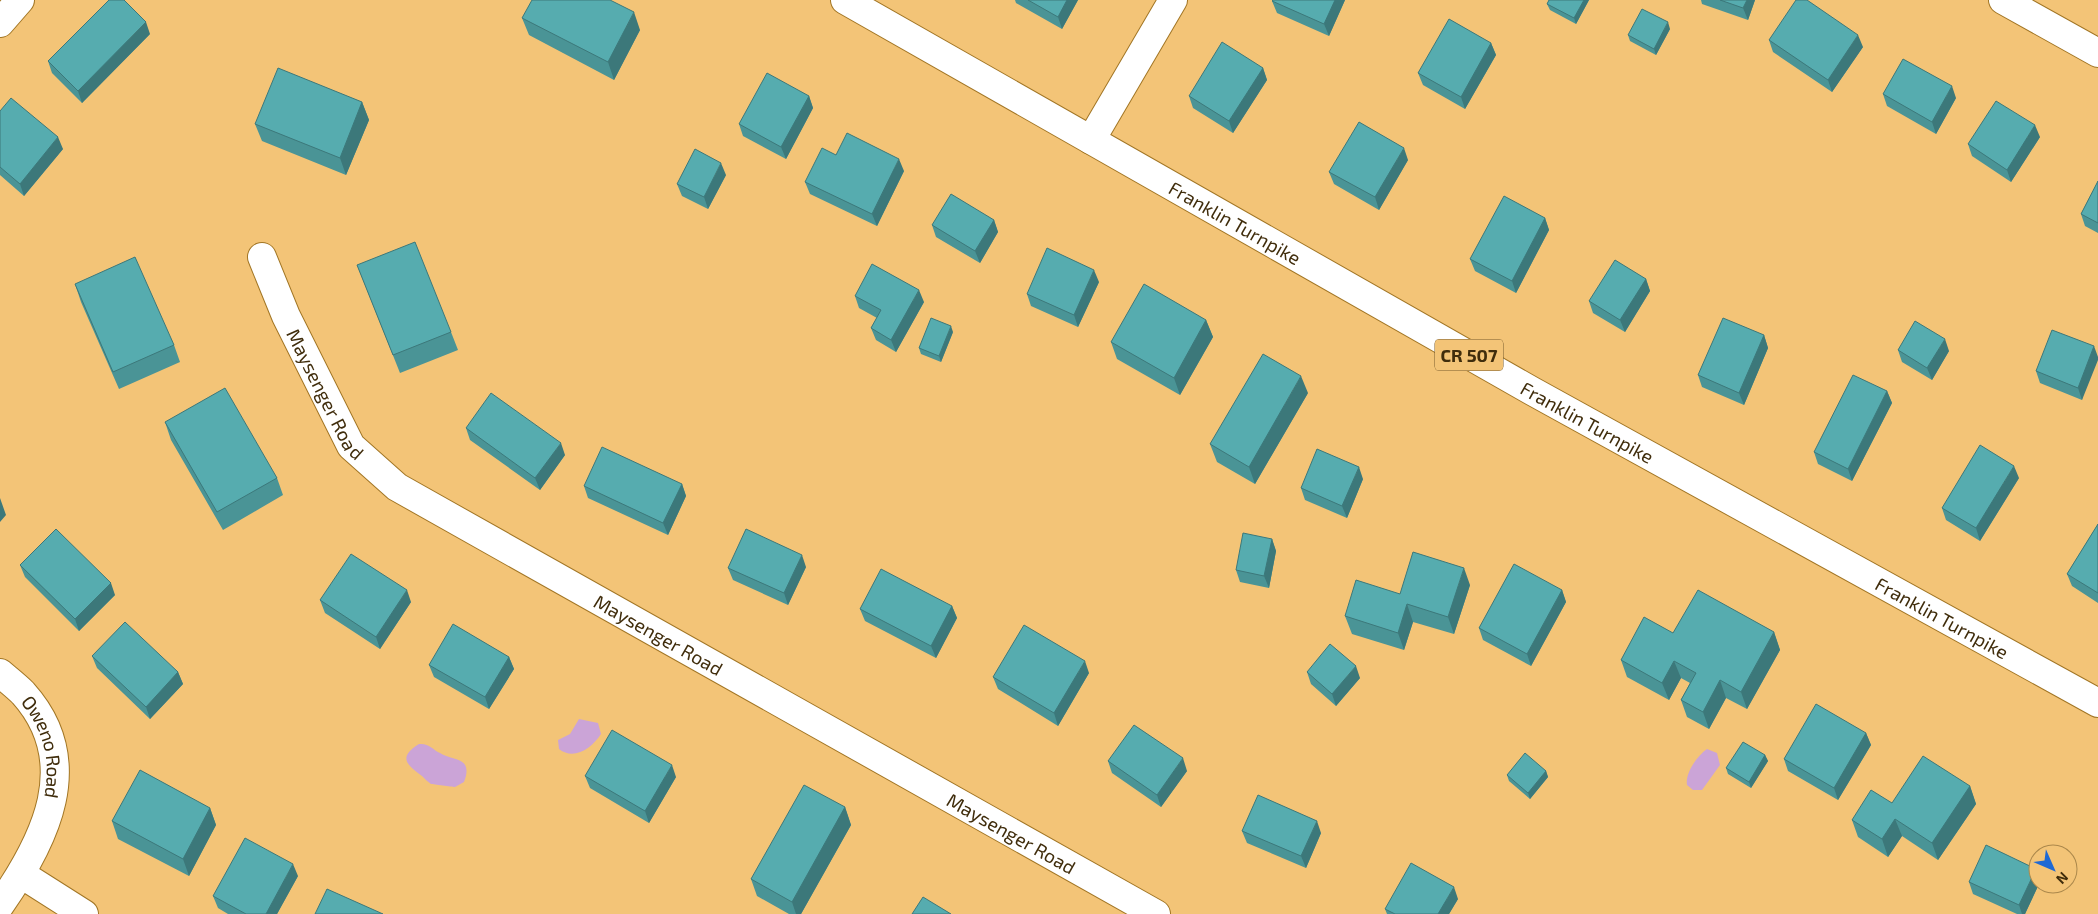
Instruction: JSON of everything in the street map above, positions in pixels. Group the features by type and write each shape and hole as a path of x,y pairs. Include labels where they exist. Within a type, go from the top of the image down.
{"street":[{"path":"0,23 20,0"},
{"name":"Franklin Turnpike","path":"845,0 1532,391 2098,703"},
{"path":"1091,140 1173,0"},
{"path":"2003,0 2098,53"},
{"name":"Maysenger Road","path":"262,257 286,316 351,446 397,487 1156,914"},
{"name":"Oweno Road","path":"0,672 23,693 42,721 52,750 55,784 52,806 33,853 0,905"},
{"path":"21,874 84,914"}],"shaded area":[{"path":"579,719 598,723 601,734 588,748 577,753 571,754 559,749 558,740 570,734"},
{"path":"419,744 428,745 464,764 466,774 464,782 455,787 431,784 413,769 406,758 412,749"},
{"path":"1707,749 1717,753 1720,765 1702,790 1693,790 1687,785 1688,775 1696,760"}],"building":[{"path":"109,0 124,0 146,22 78,91 48,61"},
{"path":"532,0 610,0 634,12 608,62 522,18"},
{"path":"1028,0 1067,0 1058,17"},
{"path":"1273,0 1335,0 1324,24"},
{"path":"1549,0 1584,0 1574,18 1547,4"},
{"path":"1720,0 1747,0 1743,8"},
{"path":"1796,0 1807,0 1858,35 1828,80 1769,40"},
{"path":"1642,9 1668,22 1654,49 1628,35"},
{"path":"1449,19 1491,43 1461,97 1418,73"},
{"path":"1222,42 1263,68 1229,121 1189,96"},
{"path":"1903,59 1952,86 1932,122 1883,94"},
{"path":"278,68 362,102 340,158 255,124"},
{"path":"767,73 809,96 781,147 739,124"},
{"path":"11,98 58,137 20,184 0,167 0,111"},
{"path":"1996,101 2035,125 2007,170 1968,144"},
{"path":"1359,122 1404,148 1375,197 1329,172"},
{"path":"847,133 899,159 872,214 805,182 822,148 836,155"},
{"path":"695,149 721,163 704,197 677,184"},
{"path":"2098,181 2098,223 2081,214"},
{"path":"951,194 994,220 975,251 932,225"},
{"path":"1504,196 1545,218 1512,281 1470,259"},
{"path":"415,242 451,332 393,355 357,265"},
{"path":"1047,248 1094,270 1074,315 1027,294"},
{"path":"135,257 174,345 113,372 75,284"},
{"path":"1615,260 1646,279 1620,320 1589,301"},
{"path":"872,264 919,290 891,340 871,328 881,310 855,296"},
{"path":"1144,284 1206,320 1174,378 1111,342"},
{"path":"931,318 951,326 939,356 919,348"},
{"path":"1723,318 1764,335 1739,393 1698,375"},
{"path":"1915,321 1945,339 1927,368 1898,350"},
{"path":"2052,330 2094,346 2078,388 2036,371"},
{"path":"1263,354 1301,376 1249,467 1210,444"},
{"path":"1853,375 1887,391 1848,469 1814,452"},
{"path":"225,388 277,478 217,512 165,422"},
{"path":"491,393 561,443 535,478 466,428"},
{"path":"1980,445 2014,466 1976,528 1942,508"},
{"path":"602,447 682,484 663,523 584,486"},
{"path":"1317,449 1359,467 1342,506 1301,488"},
{"path":"2098,524 2098,593 2067,574"},
{"path":"56,529 111,583 75,619 20,565"},
{"path":"746,529 802,555 784,593 728,568"},
{"path":"1243,533 1272,539 1264,576 1236,570"},
{"path":"1413,552 1464,568 1448,617 1407,604 1398,633 1345,616 1356,580 1400,594"},
{"path":"351,554 407,590 376,637 320,600"},
{"path":"1514,564 1562,590 1527,654 1479,628"},
{"path":"881,569 952,606 931,646 860,609"},
{"path":"1698,590 1774,632 1741,692 1720,680 1703,712 1681,700 1696,673 1674,661 1662,683 1621,660 1644,617 1673,633"},
{"path":"125,622 178,672 146,707 92,656"},
{"path":"453,624 509,657 485,697 429,665"},
{"path":"1024,625 1085,661 1054,713 993,677"},
{"path":"1330,644 1356,666 1332,694 1307,672"},
{"path":"1816,704 1866,733 1834,788 1784,759"},
{"path":"1134,725 1183,758 1157,795 1108,761"},
{"path":"612,730 672,765 645,811 585,776"},
{"path":"1743,742 1765,755 1749,782 1726,768"},
{"path":"1525,753 1546,771 1528,793 1507,775"},
{"path":"1923,756 1970,786 1932,843 1895,819 1882,839 1852,820 1871,790 1892,803"},
{"path":"140,770 210,808 183,859 112,821"},
{"path":"804,785 845,807 792,902 751,879"},
{"path":"1258,795 1317,821 1301,856 1242,831"},
{"path":"245,838 293,864 266,914 246,914 213,896"},
{"path":"1986,845 2028,865 2028,886 2019,905 1969,882"},
{"path":"1411,863 1454,887 1438,914 1395,914 1385,909"},
{"path":"327,889 383,914 315,914"},
{"path":"923,897 951,914 912,914"}]}
